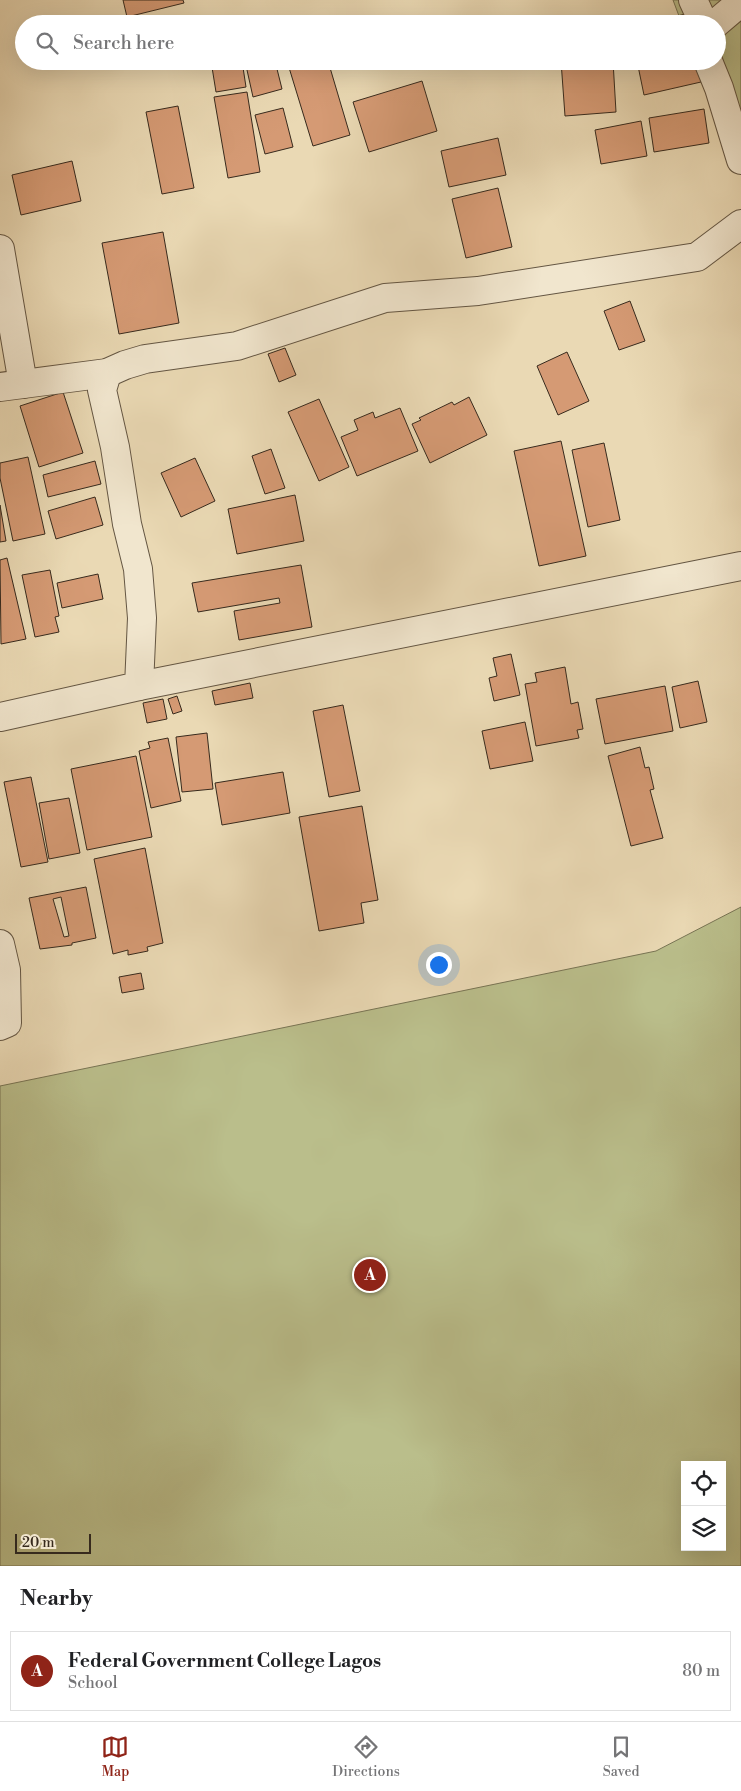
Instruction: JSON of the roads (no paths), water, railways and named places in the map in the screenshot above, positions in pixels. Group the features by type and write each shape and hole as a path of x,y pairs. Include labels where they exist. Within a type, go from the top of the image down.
{"street":[{"path":"694,0 700,15"},
{"path":"726,15 741,2"},
{"path":"712,70 741,160"},
{"path":"0,249 12,386 107,373 124,365 145,359 237,346 385,298 478,291 697,257 741,224"},
{"path":"107,373 102,390 115,447 127,524 138,569 142,618 139,686"},
{"path":"0,717 139,686 741,566"},
{"path":"0,944 6,970 6,1022 0,1026"}],"place":[{"name":"Federal Government College Lagos","path":"370,1275"}]}
